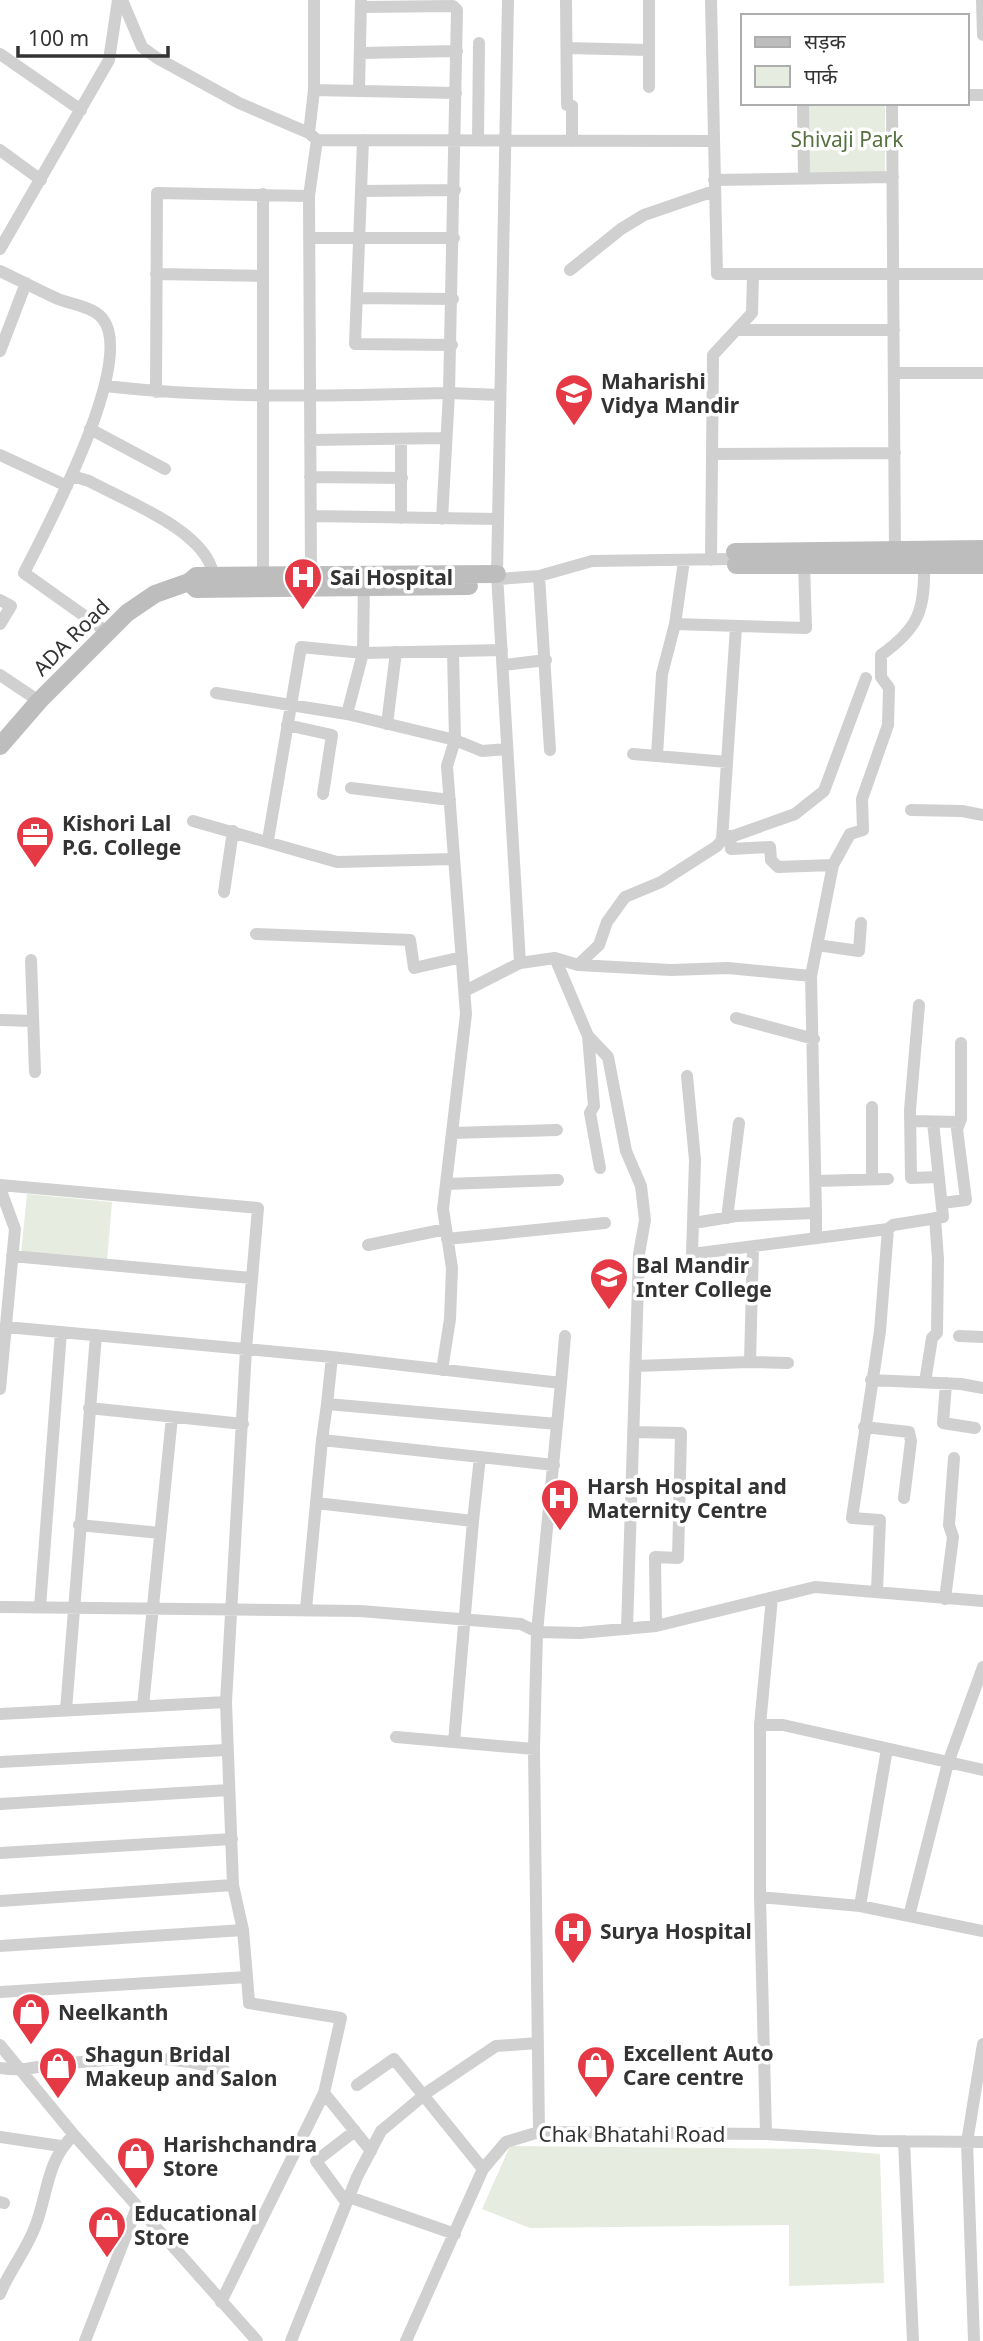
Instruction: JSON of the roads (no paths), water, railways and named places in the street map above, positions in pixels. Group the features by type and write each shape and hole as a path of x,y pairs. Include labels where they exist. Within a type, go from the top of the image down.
{"street":[{"path":"0,249 109,60 120,0"},
{"path":"120,0 142,47 157,58 239,103 313,136 363,140 713,141"},
{"path":"311,575 309,196 313,136 314,0"},
{"path":"508,0 498,519 502,650 520,963"},
{"path":"566,0 567,106 572,106 572,141"},
{"path":"649,0 649,87"},
{"path":"711,0 717,274 983,274"},
{"path":"982,0 983,35"},
{"path":"359,90 361,3 453,6 457,10 452,345 444,438 442,519"},
{"path":"478,140 479,43"},
{"path":"567,48 649,50"},
{"path":"360,53 457,51"},
{"path":"0,54 81,110"},
{"path":"314,90 456,93"},
{"path":"803,105 804,178"},
{"path":"892,105 895,557"},
{"path":"363,140 355,344 452,345"},
{"path":"0,150 41,180"},
{"path":"570,270 621,229 644,215 714,185 804,178 893,177"},
{"path":"361,191 455,190"},
{"path":"156,392 157,193 309,196"},
{"path":"262,575 263,194"},
{"path":"310,238 454,238"},
{"path":"0,271 99,314 106,322 109,337 105,386 69,481 24,573 107,632"},
{"path":"156,274 263,276"},
{"path":"712,560 713,355 740,330 752,313 753,274"},
{"path":"0,351 26,283"},
{"path":"357,298 453,299"},
{"path":"740,330 894,330"},
{"path":"894,373 983,373"},
{"path":"105,386 156,392 262,396 449,393 500,396"},
{"path":"90,429 165,469"},
{"path":"310,440 444,438"},
{"path":"401,439 401,518"},
{"path":"712,454 895,453"},
{"path":"0,457 69,481 89,481 187,535 211,560 214,574"},
{"path":"310,477 402,478"},
{"path":"311,516 498,519"},
{"path":"734,558 804,563 983,549"},
{"path":"189,582 196,589 364,581 499,580 539,576 592,561 895,557 924,564 983,565"},
{"path":"657,755 662,674 675,624 684,561"},
{"path":"675,624 806,628 804,563"},
{"path":"816,1236 811,976 833,865 850,834 863,830 862,799 888,725 889,688 881,677 881,655 909,634 918,615 925,590 924,564"},
{"name":"ADA Road","path":"0,746 39,701 107,632 127,613 155,594 189,582 196,576 214,574 311,575 364,581"},
{"path":"539,576 550,750"},
{"path":"347,714 363,653 364,581"},
{"path":"0,600 12,606 0,624"},
{"path":"736,627 727,762 726,838 732,849 770,847 771,860 778,867 833,865"},
{"path":"268,840 300,647 363,653 502,650"},
{"path":"442,1370 450,1318 452,1268 443,1209 466,1014 447,766 455,740 453,651"},
{"path":"387,724 396,652"},
{"path":"503,665 546,660"},
{"path":"0,675 39,701"},
{"path":"578,965 599,944 607,922 625,897 701,859 726,838 795,814 824,791 866,678"},
{"path":"216,693 347,714 455,740 482,751 507,749"},
{"path":"287,725 332,735 323,794"},
{"path":"633,754 727,762"},
{"path":"351,788 450,800"},
{"path":"911,810 962,811 983,815"},
{"path":"193,821 268,840 337,862 454,859"},
{"path":"223,891 233,831"},
{"path":"817,945 859,951 860,922"},
{"path":"256,934 410,940 414,968 462,957"},
{"path":"555,958 588,1036 594,1106 590,1113 600,1168"},
{"path":"465,991 520,963 555,958 578,965 671,970 728,968 811,976"},
{"path":"31,960 35,1072"},
{"path":"919,1005 911,1121 911,1178 939,1177"},
{"path":"736,1018 814,1039"},
{"path":"0,1020 33,1021"},
{"path":"588,1036 608,1057 626,1150 641,1186 645,1220 639,1254 627,1629"},
{"path":"942,1203 966,1200 958,1155 957,1129 960,1122 961,1043"},
{"path":"687,1076 695,1160 692,1183 692,1254 816,1236 888,1229 893,1225 943,1217 933,1122"},
{"path":"872,1107 872,1179"},
{"path":"911,1121 960,1122"},
{"path":"727,1218 739,1123"},
{"path":"452,1133 557,1130"},
{"path":"816,1181 888,1179"},
{"path":"446,1184 558,1180"},
{"path":"0,1389 15,1229 0,1187 258,1209 246,1349 226,1702 233,1885 243,1930 249,2004 341,2018 324,2093 221,2302"},
{"path":"694,1223 727,1218 816,1213"},
{"path":"925,1382 932,1338 937,1333 938,1259 935,1219"},
{"path":"368,1245 446,1234 605,1223"},
{"path":"877,1590 880,1520 852,1518 880,1331 888,1229"},
{"path":"750,1362 753,1247"},
{"path":"12,1256 251,1278"},
{"path":"6,1327 332,1357 561,1383"},
{"path":"40,1607 61,1332"},
{"path":"66,1710 96,1335"},
{"path":"539,2132 534,1749 537,1632 565,1336"},
{"path":"959,1336 983,1337"},
{"path":"306,1609 332,1357"},
{"path":"636,1366 788,1363"},
{"path":"871,1380 946,1383 983,1388"},
{"path":"946,1383 943,1423 975,1429"},
{"path":"327,1404 557,1424"},
{"path":"89,1408 243,1424"},
{"path":"143,1706 172,1417"},
{"path":"864,1427 909,1432 911,1441 904,1498"},
{"path":"629,1557 678,1558 681,1433 634,1432"},
{"path":"322,1440 554,1465"},
{"path":"454,1742 462,1619 480,1457"},
{"path":"945,1599 953,1537 949,1525 954,1458"},
{"path":"316,1503 473,1521"},
{"path":"79,1525 160,1533"},
{"path":"655,1557 656,1626"},
{"path":"0,1607 306,1609 521,1624 537,1632 656,1626 815,1587 877,1590 983,1601"},
{"path":"766,2134 760,1897 760,1725 772,1598"},
{"path":"909,1916 948,1763 983,1667"},
{"path":"0,1714 226,1702"},
{"path":"760,1725 783,1725 983,1770"},
{"path":"396,1737 534,1749"},
{"path":"860,1906 887,1749"},
{"path":"0,1762 226,1750"},
{"path":"0,1804 229,1790"},
{"path":"0,1853 232,1839"},
{"path":"0,1901 233,1885"},
{"path":"760,1897 860,1906 983,1931"},
{"path":"0,1946 243,1930"},
{"path":"0,1992 247,1977"},
{"path":"291,2341 348,2200 381,2131 422,2097 496,2046 538,2043"},
{"path":"974,2341 967,2142 983,2044"},
{"path":"0,2045 74,2135 257,2341"},
{"path":"0,2068 21,2071 47,2065 161,2056 188,2059 224,2070"},
{"path":"357,2085 394,2059 422,2097 483,2169"},
{"path":"324,2093 370,2151"},
{"path":"355,2131 316,2161 348,2200 455,2234"},
{"name":"Chak Bhatahi Road","path":"406,2341 483,2169 506,2142 539,2132 766,2134 983,2142"},
{"path":"0,2294 35,2228 44,2186 61,2146 74,2135"},
{"path":"0,2137 61,2146"},
{"path":"904,2141 913,2341"},
{"path":"85,2341 137,2207"}],"place":[{"name":"Maharishi Vidya Mandir","path":"574,427"},
{"name":"Sai Hospital","path":"303,611"},
{"name":"Kishori Lal P.G. College","path":"35,869"},
{"name":"Bal Mandir Inter College","path":"609,1311"},
{"name":"Harsh Hospital and Maternity Centre","path":"560,1532"},
{"name":"Surya Hospital","path":"573,1965"},
{"name":"Neelkanth","path":"31,2046"},
{"name":"Excellent Auto Care centre","path":"596,2099"},
{"name":"Shagun Bridal Makeup and Salon","path":"58,2100"},
{"name":"Harishchandra Store","path":"136,2190"},
{"name":"Educational Store","path":"107,2259"}],"park label":[{"name":"Shivaji Park","path":"847,139"}]}
